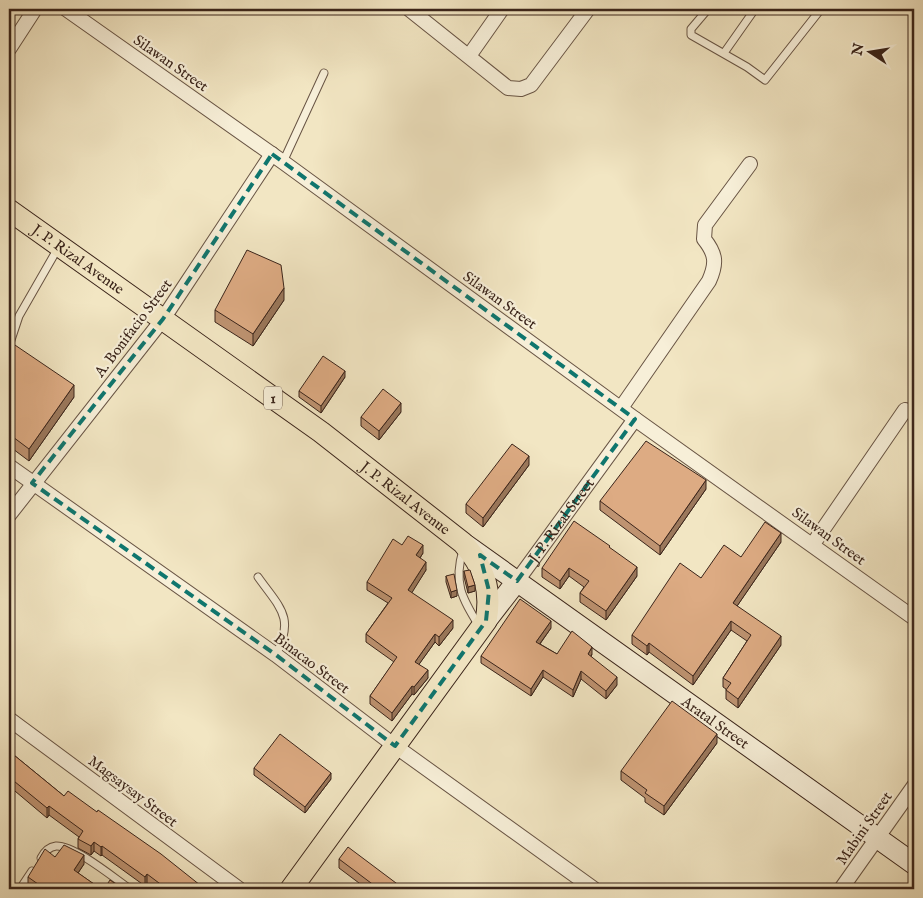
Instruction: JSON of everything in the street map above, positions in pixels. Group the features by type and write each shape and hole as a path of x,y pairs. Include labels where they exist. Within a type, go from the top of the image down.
{"main road":[{"name":"J. P. Rizal Avenue","path":"9,210 321,432 464,544 473,554 485,576 489,591 483,625"},
{"path":"291,889 483,625"}],"street":[{"path":"9,49 36,9"},
{"name":"Silawan Street","path":"66,9 277,158 635,419 813,544 914,618"},
{"path":"409,9 508,88 515,90 526,88 530,85 588,9"},
{"path":"468,56 502,9"},
{"name":"A. Bonifacio Street","path":"9,515 32,483 163,319 277,158"},
{"path":"621,408 710,280 715,256 704,239 705,225 750,164"},
{"path":"813,544 905,410"},
{"name":"J. P. Rizal Street","path":"483,625 635,419"},
{"name":"Binacao Street","path":"9,466 276,655 395,746 594,889"},
{"name":"Aratal Street","path":"464,544 914,864"},
{"name":"Magsaysay Street","path":"9,719 239,889"},
{"name":"Mabini Street","path":"841,889 914,786"}],"lane":[{"path":"708,9 691,29 691,34 765,80 821,9"},
{"path":"724,53 755,9"},
{"path":"277,158 324,73"},
{"path":"10,346 19,316 60,245"},
{"path":"258,577 282,610 285,620 286,631 276,655"},
{"path":"20,889 49,848 56,846 70,849 130,889"}],"highlighted area":[{"path":"272,154 635,419 517,581 480,555 489,591 486,621 395,746 276,655 32,483 163,319"}],"building":[{"path":"247,250 281,265 284,288 253,334 215,310"},
{"path":"9,341 74,385 29,449 9,434"},
{"path":"323,356 345,371 321,406 299,391"},
{"path":"383,389 401,403 379,431 361,417"},
{"path":"646,441 706,480 660,546 600,501"},
{"path":"512,444 529,456 483,518 466,504"},
{"path":"574,521 637,567 606,611 580,593 589,581 569,568 560,581 542,568"},
{"path":"765,522 781,533 733,603 781,636 738,699 726,690 731,683 723,678 751,635 731,621 693,676 649,643 647,646 632,635 680,563 701,578 724,545 741,557"},
{"path":"408,536 423,545 416,555 426,562 408,590 453,620 439,637 435,634 415,662 428,670 414,687 412,686 392,713 370,696 397,657 366,634 392,598 367,582 393,539 402,545"},
{"path":"470,570 475,585 468,587 464,571"},
{"path":"454,574 457,590 451,592 446,576"},
{"path":"520,599 551,621 536,642 557,654 572,631 592,647 588,654 617,677 606,691 581,671 573,690 543,670 531,689 481,656"},
{"path":"672,701 717,734 664,806 645,793 647,790 621,771"},
{"path":"280,734 331,773 305,807 254,768"},
{"path":"9,751 64,796 68,791 97,812 98,810 161,854 205,889 167,889 147,874 145,877 102,846 94,842 91,846 78,839 83,831 49,806 47,808 9,777"},
{"path":"64,845 84,855 74,870 101,889 45,889 28,877 45,849 55,857"},
{"path":"348,847 404,889 379,889 339,859"},
{"path":"110,880 123,889 104,889"}]}
